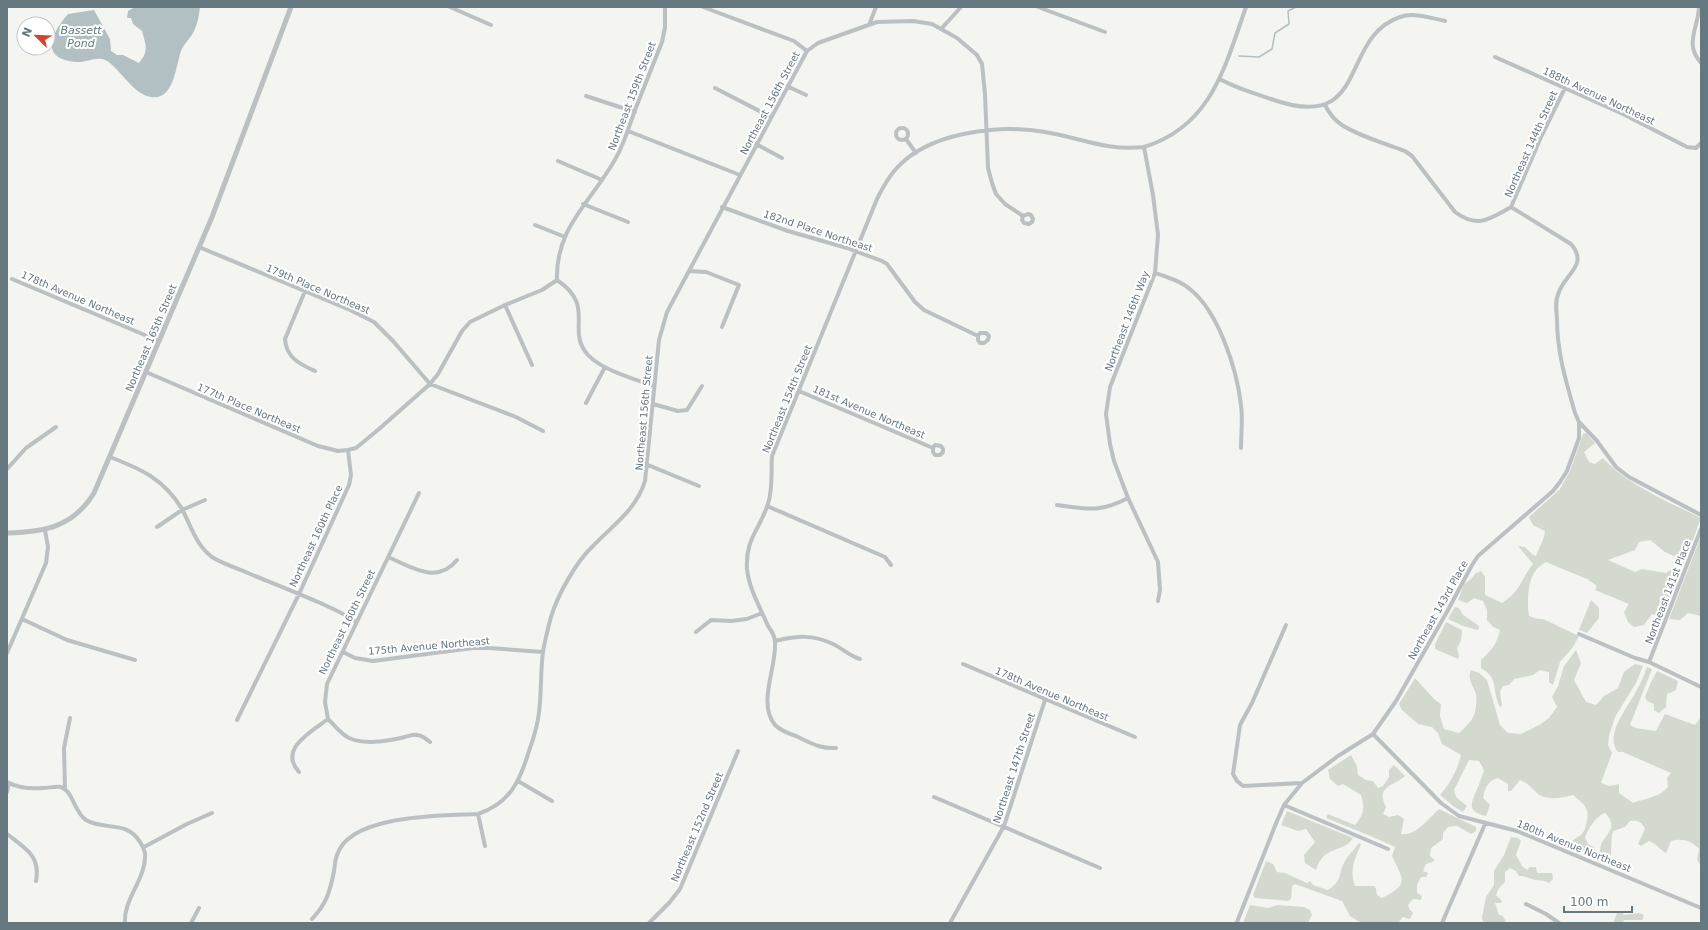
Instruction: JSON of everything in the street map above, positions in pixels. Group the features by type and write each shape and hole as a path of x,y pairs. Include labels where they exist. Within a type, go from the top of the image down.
{"street":[{"name":"Northeast 165th Street","path":"45,530 71,518 82,510 94,493 199,247 290,7"},
{"path":"450,7 491,25"},
{"name":"Northeast 159th Street","path":"557,280 557,266 565,237 574,218 614,163 628,131 662,42 665,27 665,7"},
{"path":"703,7 794,42 806,51"},
{"path":"869,25 876,7"},
{"path":"942,28 961,7"},
{"path":"1038,7 1105,32"},
{"path":"1144,147 1167,137 1197,114 1211,97 1220,79 1246,7"},
{"path":"1699,7 1692,39 1693,50 1701,63"},
{"path":"1220,79 1286,105 1309,108 1325,105 1336,98 1348,84 1371,39 1387,24 1400,17 1413,16 1445,21"},
{"name":"Northeast 156th Street","path":"312,919 323,907 334,875 334,863 341,846 348,838 357,833 395,820 478,814 491,810 503,801 518,782 527,760 538,718 543,652 552,615 571,576 592,547 622,519 634,505 642,492 648,465 654,386 659,340 662,328 677,292 806,51 811,47 877,22 913,21 932,24 942,28 957,38 977,55 982,64 985,94 988,168 996,194 1005,204 1023,216"},
{"name":"188th Avenue Northeast","path":"1496,57 1623,114 1679,144 1692,149 1696,148 1701,143"},
{"path":"787,86 806,94"},
{"path":"715,88 771,117"},
{"name":"Northeast 144th Street","path":"1511,207 1538,143 1565,88"},
{"path":"586,96 635,112"},
{"path":"1325,105 1330,114 1339,123 1349,129 1405,151 1412,156 1455,212 1463,218 1478,222 1486,220 1511,207"},
{"name":"Northeast 154th Street","path":"776,641 752,592 747,571 748,548 753,532 767,506 771,492 772,456 877,199 886,182 895,170 916,153 956,136 986,130 1026,130 1064,136 1111,147 1144,147"},
{"path":"628,131 740,175"},
{"path":"906,139 916,153"},
{"path":"756,144 782,158"},
{"name":"Northeast 146th Way","path":"1144,147 1153,194 1158,235 1155,273 1110,387 1106,414 1114,461 1128,498 1158,562 1160,590 1158,601"},
{"path":"558,161 602,180"},
{"path":"583,204 628,222"},
{"name":"182nd Place Northeast","path":"722,207 788,231 856,251 882,261 887,264 915,302 924,310 978,336"},
{"name":"Northeast 143rd Place","path":"1237,922 1284,806 1302,784 1338,756 1373,734 1396,701 1478,556 1553,491 1567,471 1576,447 1579,422 1562,364 1557,339 1556,304 1558,293 1577,263 1578,256 1576,249 1571,244 1511,207"},
{"path":"535,225 565,237"},
{"name":"179th Place Northeast","path":"199,247 350,310 374,322 393,341 430,384 516,417 543,431"},
{"path":"689,272 706,272 739,285 722,327"},
{"path":"1155,273 1174,279 1190,289 1200,300 1214,321 1225,344 1235,371 1241,406 1241,448"},
{"name":"178th Avenue Northeast","path":"12,278 159,341"},
{"path":"348,450 356,448 430,384 438,374 462,331 470,322 505,305 542,290 557,280 567,287 575,296 578,305 578,334 580,343 589,356 605,367 654,386"},
{"path":"305,292 285,339 285,346 292,358 315,371"},
{"path":"505,305 532,365"},
{"path":"586,403 605,367"},
{"name":"177th Place Northeast","path":"146,372 318,446 338,451 348,450"},
{"path":"653,404 678,411 687,410 702,386"},
{"name":"181st Avenue Northeast","path":"799,391 933,448"},
{"path":"1579,422 1597,441 1616,467 1629,477 1701,515"},
{"path":"7,469 26,448 56,427"},
{"name":"Northeast 160th Place","path":"238,720 299,594 349,485 351,476 348,450"},
{"path":"110,457 140,469 155,478 172,494 182,510 189,527 201,546 214,558 347,615 356,622"},
{"path":"648,465 699,486"},
{"name":"Northeast 160th Street","path":"328,719 325,702 327,684 419,493"},
{"path":"1057,505 1086,509 1099,509 1113,506 1128,498"},
{"path":"157,527 182,510 205,500"},
{"path":"767,506 885,557 891,565"},
{"name":"Northeast 141st Place","path":"1649,662 1701,529"},
{"path":"7,533 45,530 48,547 46,563 7,653"},
{"path":"388,557 429,573 443,571 450,568 457,560"},
{"path":"696,632 711,620 731,621 746,619 762,613"},
{"path":"22,619 66,640 135,660"},
{"path":"1286,625 1252,703 1240,725 1234,774 1236,780 1243,786 1302,784"},
{"path":"1579,634 1635,658 1649,662 1701,687"},
{"path":"836,748 825,749 790,734 776,726 768,714 768,696 776,641 792,637 812,636 834,644 851,656 860,659"},
{"name":"175th Avenue Northeast","path":"342,652 355,658 373,661 473,648 543,652"},
{"name":"178th Avenue Northeast","path":"963,664 1134,737"},
{"name":"Northeast 147th Street","path":"950,923 1004,826 1045,700"},
{"path":"65,789 64,748 70,718"},
{"path":"299,772 294,766 292,760 297,744 304,736 328,719 340,732 357,741 370,742 387,740 416,734 430,742"},
{"name":"180th Avenue Northeast","path":"1373,734 1448,809 1459,816 1485,824 1517,831 1701,908"},
{"name":"Northeast 152nd Street","path":"649,923 669,903 680,889 738,751"},
{"path":"518,782 552,801"},
{"path":"7,792 8,783 25,788 60,787 65,789 70,795 79,814 85,819 91,822 131,831 137,836 144,847 145,860 126,910 125,923"},
{"path":"934,797 1100,868"},
{"path":"1284,806 1388,849"},
{"path":"144,847 187,824 212,813"},
{"path":"478,814 485,846"},
{"path":"1442,923 1485,824"},
{"path":"7,834 24,847 37,863 38,871 36,881"},
{"path":"1526,904 1546,914 1559,923"},
{"path":"192,923 199,908"}],"shaded area":[{"path":"1586,433 1595,443 1584,452 1589,462 1595,464 1603,458 1624,477 1636,485 1701,518 1685,561 1665,552 1650,540 1639,542 1635,550 1608,560 1635,572 1642,569 1666,573 1675,567 1682,569 1662,618 1652,614 1644,625 1634,627 1628,622 1624,612 1629,604 1595,590 1597,586 1587,579 1546,562 1538,568 1533,575 1529,586 1529,616 1543,619 1579,636 1573,647 1560,662 1553,685 1549,682 1549,672 1540,670 1533,675 1514,679 1509,685 1503,686 1500,691 1502,706 1500,707 1497,701 1491,676 1481,668 1481,660 1493,647 1500,630 1493,627 1487,620 1487,610 1483,601 1474,598 1467,603 1458,600 1464,584 1476,573 1481,571 1485,577 1485,595 1502,603 1517,590 1533,564 1518,546 1525,547 1536,556 1543,541 1545,531 1533,525 1529,517 1560,489 1570,471 1583,434"},
{"path":"1701,536 1701,616 1688,613 1680,620 1669,619"},
{"path":"1591,600 1599,608 1599,618 1587,633 1579,630"},
{"path":"1455,607 1459,608 1463,615 1479,626 1478,630 1463,626 1448,619"},
{"path":"1446,622 1462,630 1461,641 1457,648 1459,656 1458,659 1435,649 1435,644"},
{"path":"1576,650 1581,663 1574,680 1586,702 1596,705 1604,696 1618,688 1624,672 1635,664 1643,666 1636,683 1615,717 1609,736 1608,745 1612,753 1601,783 1609,786 1619,784 1619,793 1633,803 1656,796 1664,791 1668,787 1667,778 1671,773 1623,752 1618,752 1614,745 1615,730 1618,722 1639,687 1647,667 1652,669 1630,725 1636,728 1656,731 1665,714 1695,725 1701,717 1701,866 1697,860 1699,849 1689,842 1682,840 1671,841 1666,853 1649,841 1641,846 1638,844 1645,829 1641,823 1635,821 1630,821 1625,827 1613,831 1609,861 1599,856 1601,844 1611,828 1611,821 1605,813 1590,827 1585,837 1588,844 1594,847 1596,852 1595,855 1570,845 1573,840 1581,835 1585,828 1588,816 1587,809 1583,803 1573,795 1546,798 1538,794 1520,780 1511,791 1508,791 1508,784 1498,778 1489,783 1483,798 1490,805 1486,816 1475,812 1472,803 1484,770 1479,761 1469,760 1454,790 1456,797 1467,806 1463,812 1440,795 1453,776 1461,755 1442,744 1438,733 1432,727 1418,724 1402,710 1399,704 1415,678 1434,699 1441,704 1440,716 1444,729 1459,733 1469,723 1474,714 1476,694 1470,680 1471,670 1479,673 1487,680 1500,725 1508,733 1521,734 1549,718 1557,707 1552,697 1558,686 1564,666"},
{"path":"1657,671 1678,681 1676,690 1667,694 1666,707 1659,713 1654,710 1654,704 1647,701 1645,697"},
{"path":"1351,755 1357,766 1358,775 1366,780 1373,781 1378,788 1383,786 1389,777 1389,770 1394,765 1405,776 1387,787 1383,795 1383,800 1386,807 1383,814 1389,817 1398,815 1404,819 1401,834 1411,833 1417,830 1439,809 1476,827 1476,831 1471,834 1457,826 1448,827 1443,833 1443,839 1431,848 1430,856 1435,860 1426,864 1423,871 1428,873 1426,877 1421,877 1417,885 1417,893 1422,896 1421,900 1413,899 1408,905 1413,913 1410,919 1403,917 1398,923 1361,923 1350,916 1342,901 1295,884 1292,886 1291,899 1288,901 1255,898 1253,895 1266,861 1273,864 1277,872 1285,873 1307,883 1310,881 1313,885 1328,890 1338,880 1345,861 1359,843 1361,844 1353,870 1353,880 1355,886 1374,886 1377,895 1382,898 1397,889 1400,885 1402,881 1401,876 1392,856 1395,847 1326,818 1328,814 1355,825 1362,814 1363,804 1361,795 1343,784 1338,786 1330,779 1328,770"},
{"path":"1287,811 1353,838 1349,843 1324,856 1319,862 1316,870 1305,863 1304,855 1315,842 1306,829 1298,831 1281,825"},
{"path":"1511,837 1518,838 1521,841 1516,855 1522,866 1527,870 1530,867 1536,867 1537,873 1552,873 1553,879 1549,883 1519,876 1516,871 1510,868 1505,872 1505,882 1499,888 1496,895 1502,901 1501,903 1495,903 1499,915 1503,916 1506,922 1483,923 1482,917 1486,897 1494,885 1494,871 1504,855"},
{"path":"1250,905 1268,908 1278,905 1304,907 1310,910 1312,915 1308,923 1243,923"},
{"path":"1618,911 1621,911 1624,915 1639,913 1644,915 1642,920 1625,920 1621,923 1613,923"}],"water":[{"name":"Bassett Pond","path":"135,7 200,7 199,16 193,34 181,51 173,81 165,93 159,97 151,97 138,91 112,65 103,59 77,62 65,60 56,55 56,32 68,14 94,10 110,39 111,51 117,55 123,55 139,63 145,52 145,41 142,31 133,24 131,18 127,18 128,11"}],"waterway":[{"path":"1239,56 1259,57 1272,49 1275,33 1289,24 1288,11 1296,7"},
{"path":"1314,7 1319,7"}]}
